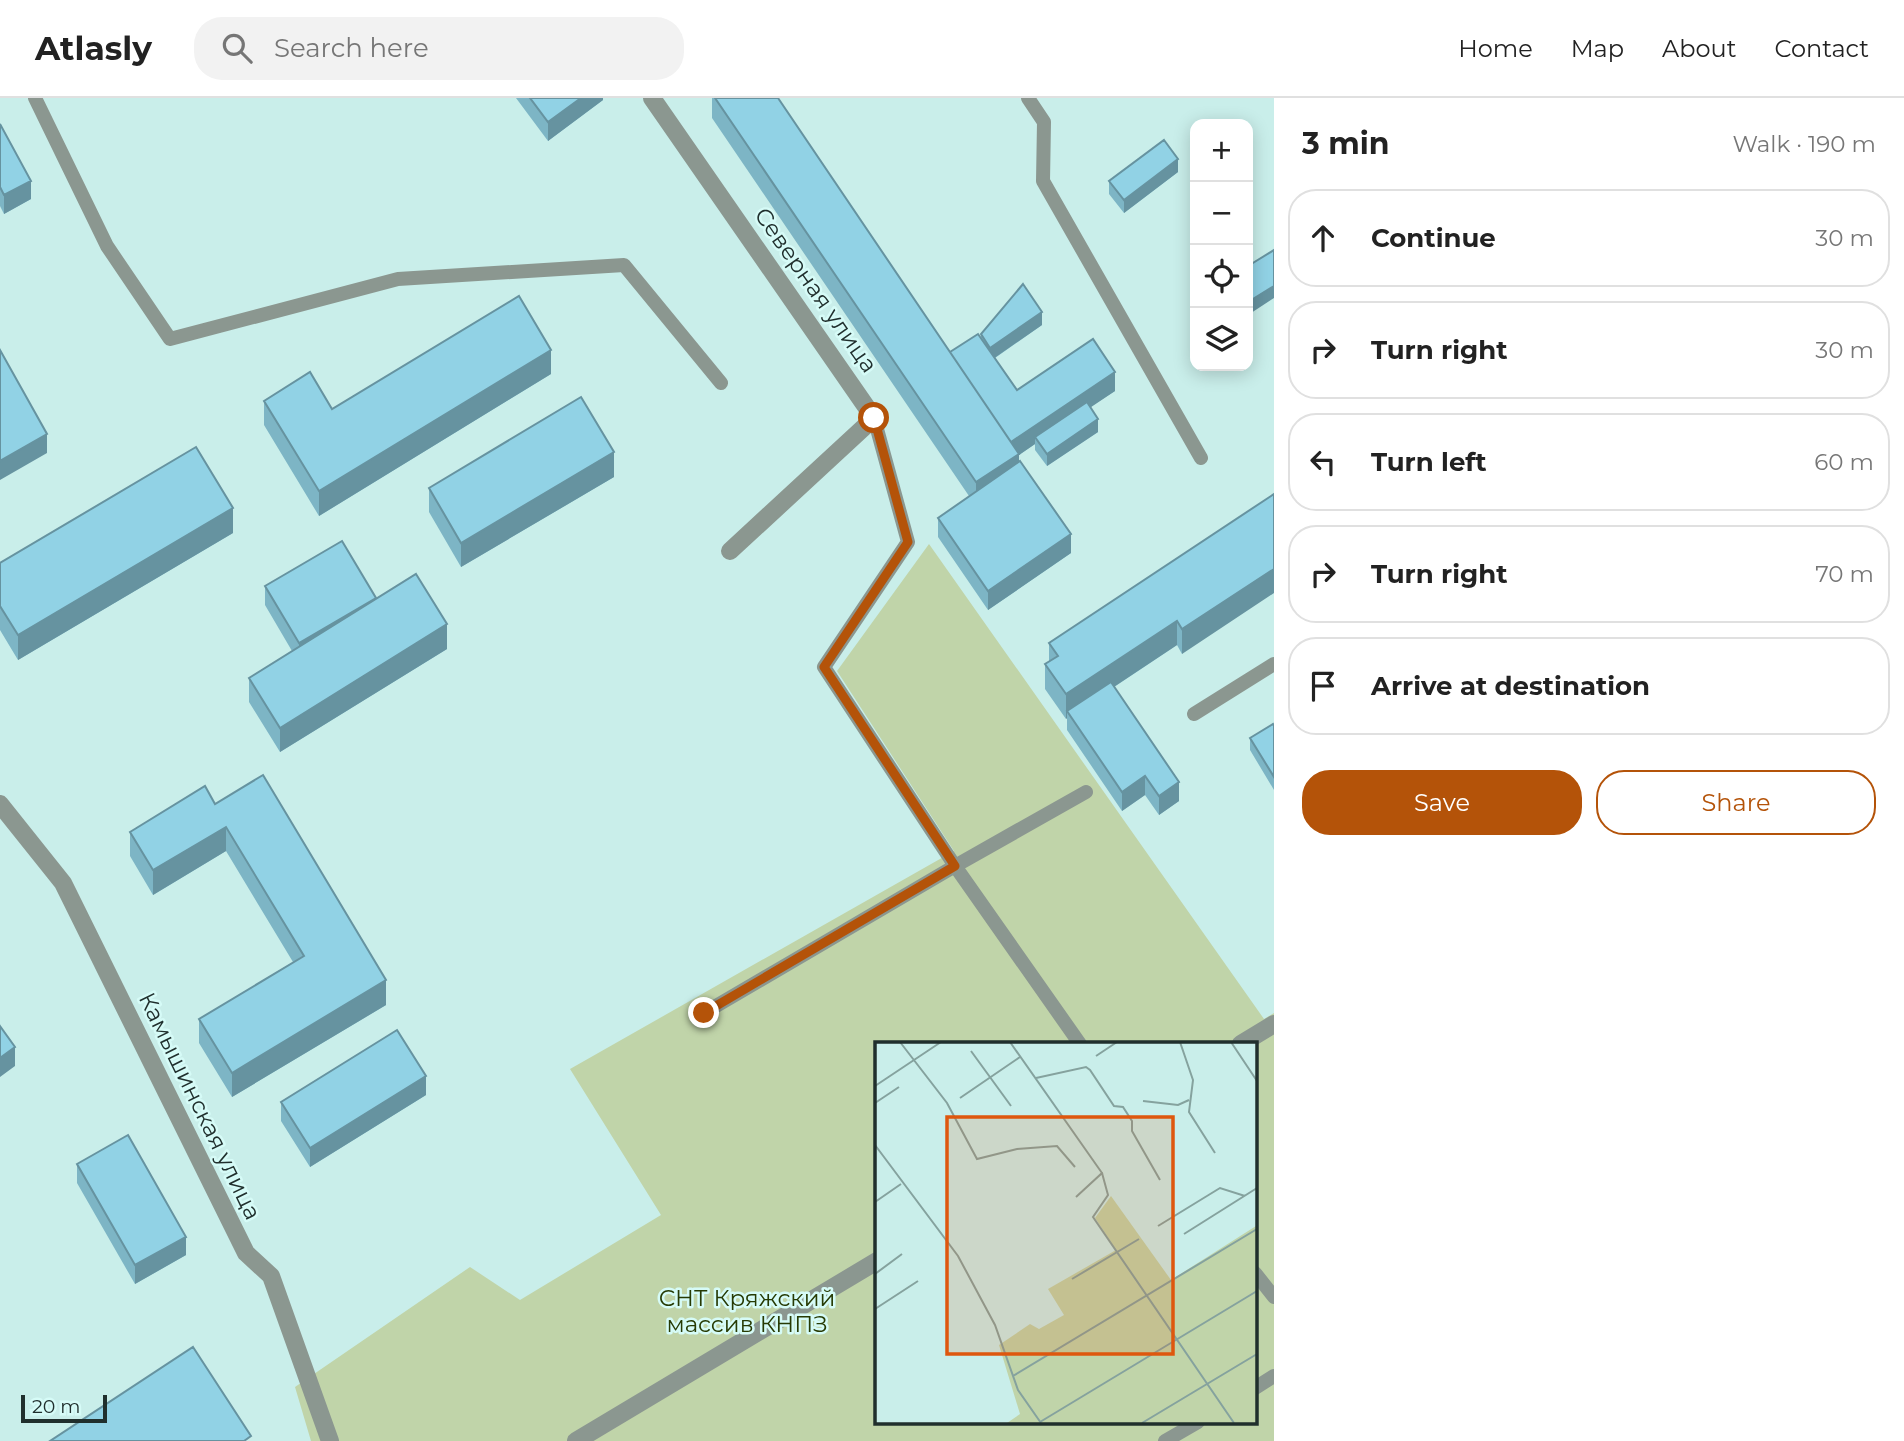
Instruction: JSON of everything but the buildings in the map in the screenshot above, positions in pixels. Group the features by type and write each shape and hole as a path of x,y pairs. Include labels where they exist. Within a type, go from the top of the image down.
{"street":[{"name":"Северная улица","path":"652,98 874,418"},
{"path":"730,551 874,418"},
{"name":"Камышинская улица","path":"0,804 63,883 246,1253 271,1276 330,1441"},
{"path":"1244,1042 1274,1024"},
{"path":"576,1441 875,1262"}],"lane":[{"path":"35,98 107,246 170,339 398,279 624,265 721,383"},
{"path":"1028,98 1044,122 1044,181 1201,458"},
{"path":"874,418 908,542 824,667 955,866 1079,1042"},
{"path":"1194,714 1274,664"},
{"path":"704,1013 1086,792"},
{"path":"1256,1274 1274,1297"},
{"path":"1256,1387 1274,1376"},
{"path":"1165,1441 1195,1424"}],"green space":[{"name":"СНТ Кряжский массив КНПЗ","path":"929,544 1264,1019 1274,1013 1274,1441 311,1441 295,1387 470,1267 520,1300 661,1215 570,1069 954,851 837,671"}],"route":[{"path":"704,1013 955,866 824,667 908,542 874,418"}]}
